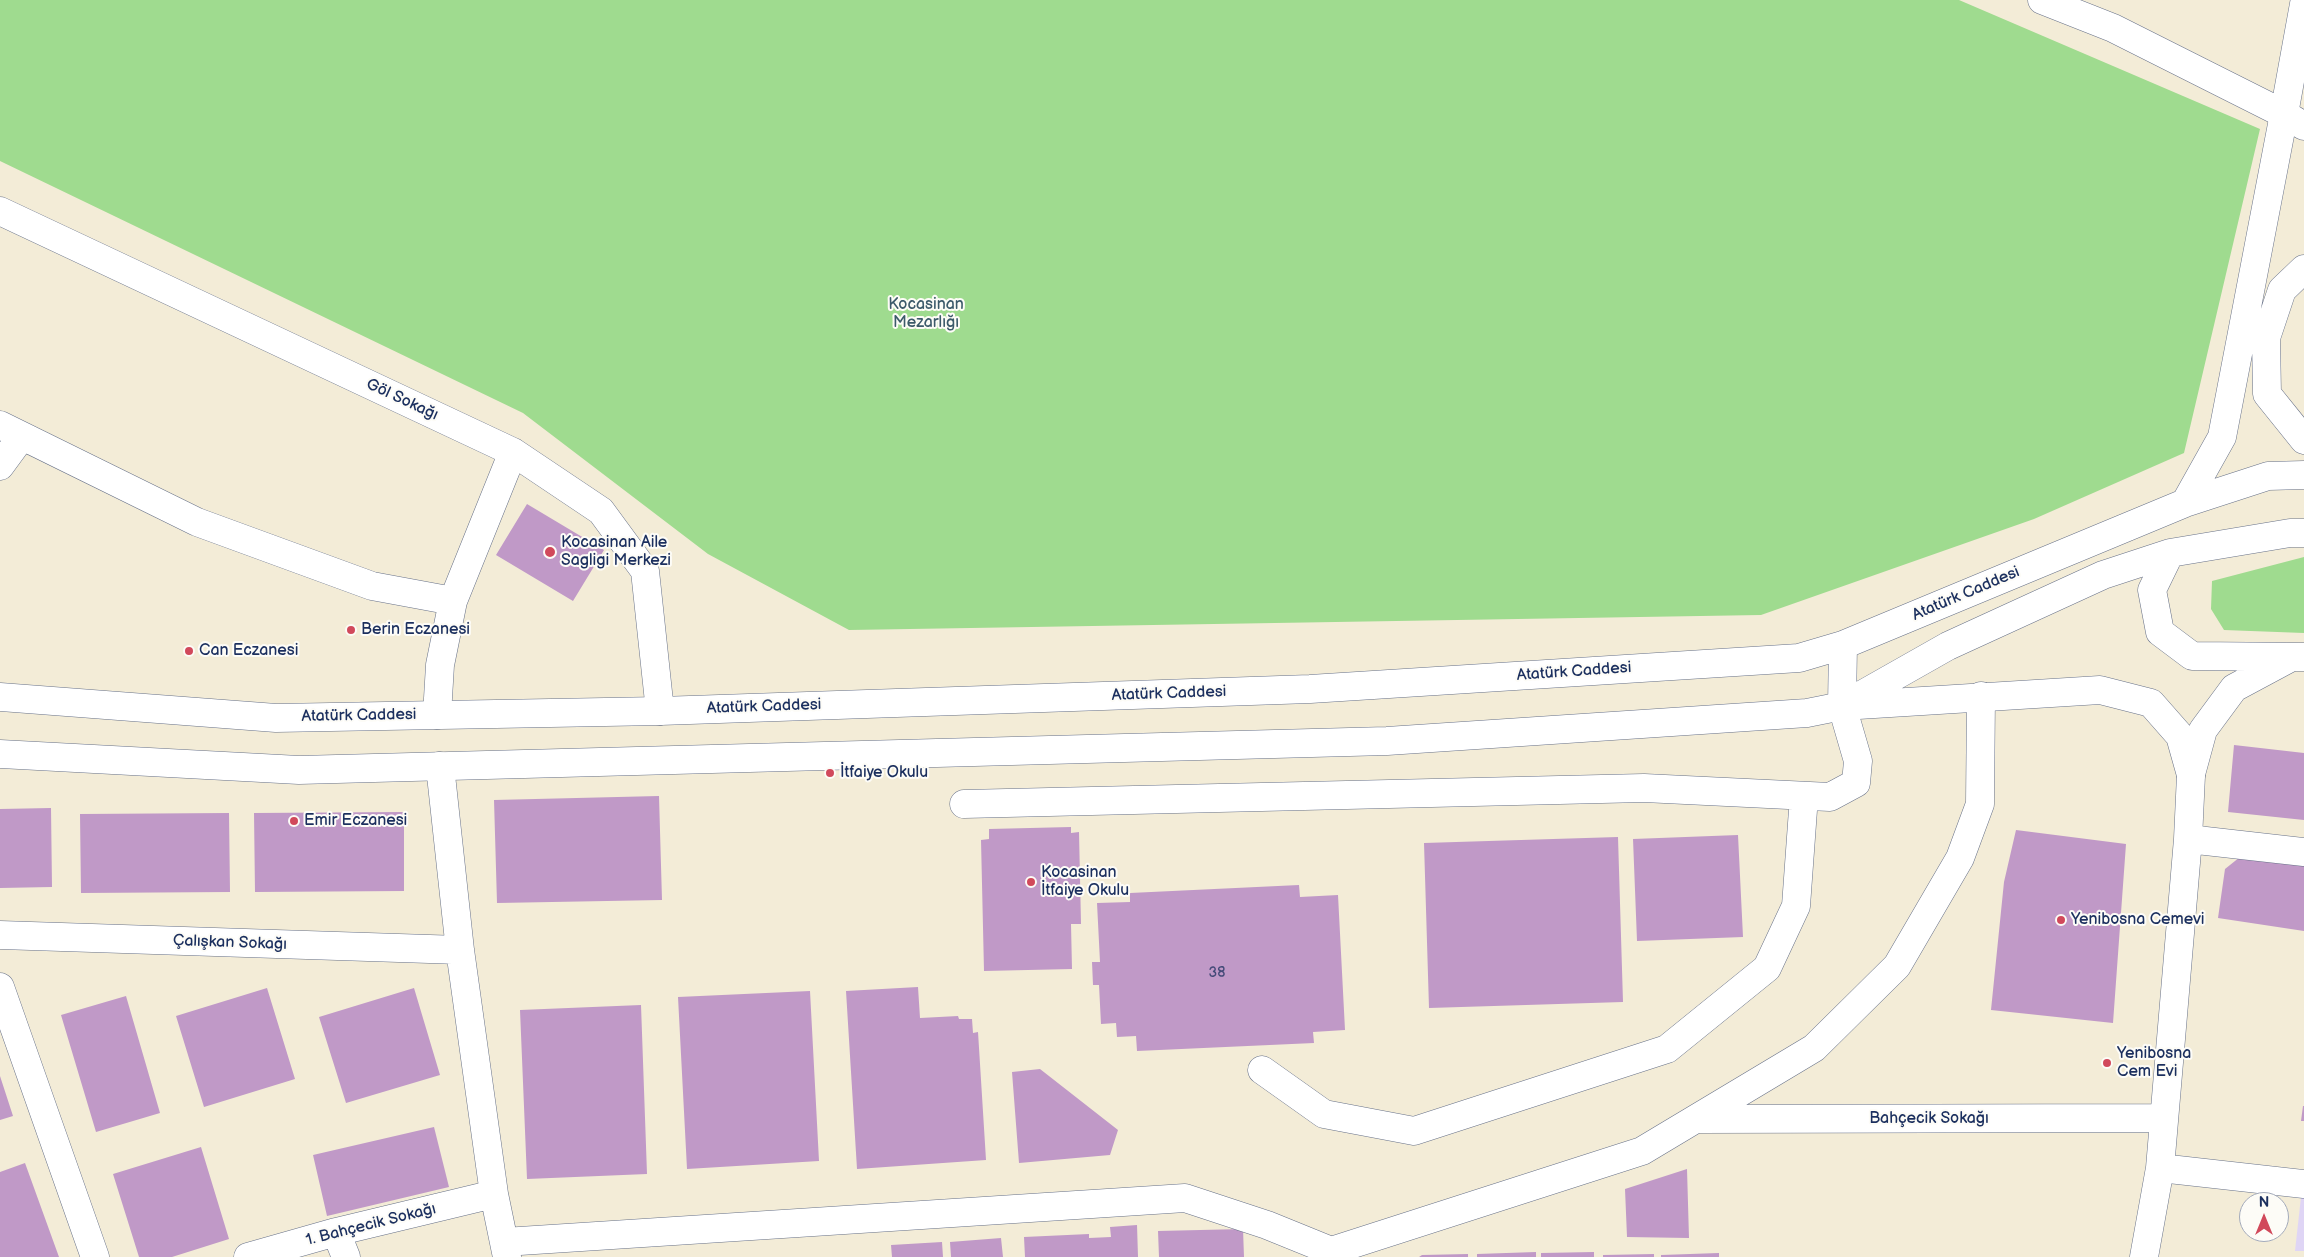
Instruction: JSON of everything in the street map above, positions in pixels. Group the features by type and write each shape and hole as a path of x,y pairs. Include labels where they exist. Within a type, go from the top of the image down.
{"street":[{"path":"2042,0 2112,28 2294,120"},
{"path":"2185,503 2222,437 2294,120 2304,4"},
{"name":"Göl Sokağı","path":"0,212 513,452 601,511 645,571 660,711"},
{"path":"2304,269 2282,290 2266,338 2267,394 2304,440"},
{"path":"0,466 11,431 197,522 372,586 453,601"},
{"path":"437,715 440,665 453,601 513,452"},
{"name":"Atatürk Caddesi","path":"0,697 276,718 660,711 1310,689 1799,658 1843,645 2185,503 2268,476 2304,475"},
{"path":"1842,706 1948,646 2103,575 2170,553 2290,533 2304,533"},
{"path":"2170,553 2152,590 2160,632 2192,656 2299,656"},
{"path":"964,804 1644,788 1830,797 1856,783 1858,761 1842,706 1843,645"},
{"path":"2144,1257 2160,1168 2188,840 2191,775 2202,730 2234,688 2299,656"},
{"path":"0,754 299,770 1387,741 1808,713 1842,706 2100,690 2151,703 2180,736 2191,775"},
{"path":"440,766 460,950 494,1194 505,1249 1184,1198 1267,1225 1331,1254 1642,1151 1814,1048 1897,966 1960,858 1980,804 1982,696"},
{"path":"1262,1070 1324,1114 1414,1131 1667,1049 1767,968 1796,906 1804,796"},
{"path":"2188,840 2304,852"},
{"name":"Çalışkan Sokağı","path":"0,935 460,950"},
{"path":"0,987 95,1257"},
{"name":"Bahçecik Sokağı","path":"1695,1119 2163,1118"},
{"path":"2160,1168 2304,1184"},
{"name":"1. Bahçecik Sokağı","path":"248,1257 336,1232 494,1194"},
{"path":"336,1232 346,1257"}],"shaded area":[{"path":"2304,1170 2304,1251 2295,1251"}],"green space":[{"name":"Kocasinan Mezarlığı","path":"0,0 1959,0 2260,129 2184,453 2034,519 1761,615 849,630 708,554 523,413 0,161"},
{"path":"2304,557 2304,633 2224,630 2211,609 2212,581"}],"building":[{"name":"Kocasinan Aile Sagligi Merkezi","path":"527,504 604,550 573,601 496,555"},
{"path":"2234,745 2304,753 2304,820 2228,812"},
{"path":"659,796 662,900 497,903 494,800"},
{"path":"51,808 52,887 0,888 0,809"},
{"path":"404,812 404,891 255,892 254,813"},
{"path":"229,813 230,892 81,893 80,814"},
{"name":"Kocasinan İtfaiye Okulu","path":"1071,827 1071,833 1079,832 1081,924 1071,924 1072,969 984,971 981,840 989,839 989,829"},
{"name":"Yenibosna Cemevi","path":"2016,830 2126,844 2113,1023 1991,1010 2004,882"},
{"path":"1738,835 1743,937 1637,941 1633,839"},
{"path":"1618,837 1623,1002 1429,1008 1424,843"},
{"path":"2245,853 2304,861 2304,931 2218,918 2225,869"},
{"path":"1299,885 1300,897 1338,895 1345,1030 1313,1032 1314,1043 1137,1051 1136,1036 1117,1037 1116,1023 1101,1024 1099,985 1093,985 1092,962 1100,962 1097,903 1130,902 1130,893"},
{"path":"918,987 920,1018 958,1016 959,1019 972,1019 973,1033 978,1032 986,1160 857,1169 846,991"},
{"path":"267,988 295,1079 204,1107 176,1016"},
{"path":"414,988 440,1075 346,1103 319,1017"},
{"path":"810,991 819,1161 687,1169 678,997"},
{"path":"126,996 160,1113 96,1132 61,1015"},
{"path":"641,1005 647,1174 527,1179 520,1010"},
{"path":"1040,1069 1118,1130 1110,1155 1019,1163 1012,1072"},
{"path":"0,1076 13,1116 0,1120"},
{"path":"2303,1106 2304,1121 2301,1121"},
{"path":"434,1127 449,1187 327,1216 313,1155"},
{"path":"201,1147 229,1239 172,1257 139,1257 113,1174"},
{"path":"25,1163 59,1257 0,1257 0,1172"},
{"path":"1687,1169 1689,1238 1627,1237 1625,1189"},
{"path":"1137,1225 1138,1257 1025,1257 1024,1237 1089,1234 1089,1238 1111,1237 1110,1227"},
{"path":"1243,1229 1244,1257 1159,1257 1158,1231"},
{"path":"1001,1238 1003,1257 951,1257 950,1242"},
{"path":"942,1242 943,1257 892,1257 891,1245"},
{"path":"1536,1252 1536,1257 1477,1257 1477,1254"},
{"path":"1594,1252 1594,1257 1541,1257 1541,1253"},
{"path":"1719,1253 1719,1257 1661,1257 1661,1255"},
{"path":"1468,1254 1468,1257 1419,1257 1422,1255"},
{"path":"1654,1254 1654,1257 1603,1257 1603,1255"}],"place":[{"name":"Kocasinan Aile Sagligi Merkezi","path":"550,552"},
{"name":"Berin Eczanesi","path":"351,630"},
{"name":"Can Eczanesi","path":"189,651"},
{"name":"İtfaiye Okulu","path":"830,773"},
{"name":"Emir Eczanesi","path":"294,821"},
{"name":"Kocasinan İtfaiye Okulu","path":"1031,882"},
{"name":"Yenibosna Cemevi","path":"2061,920"},
{"name":"Yenibosna Cem Evi","path":"2107,1063"}]}
